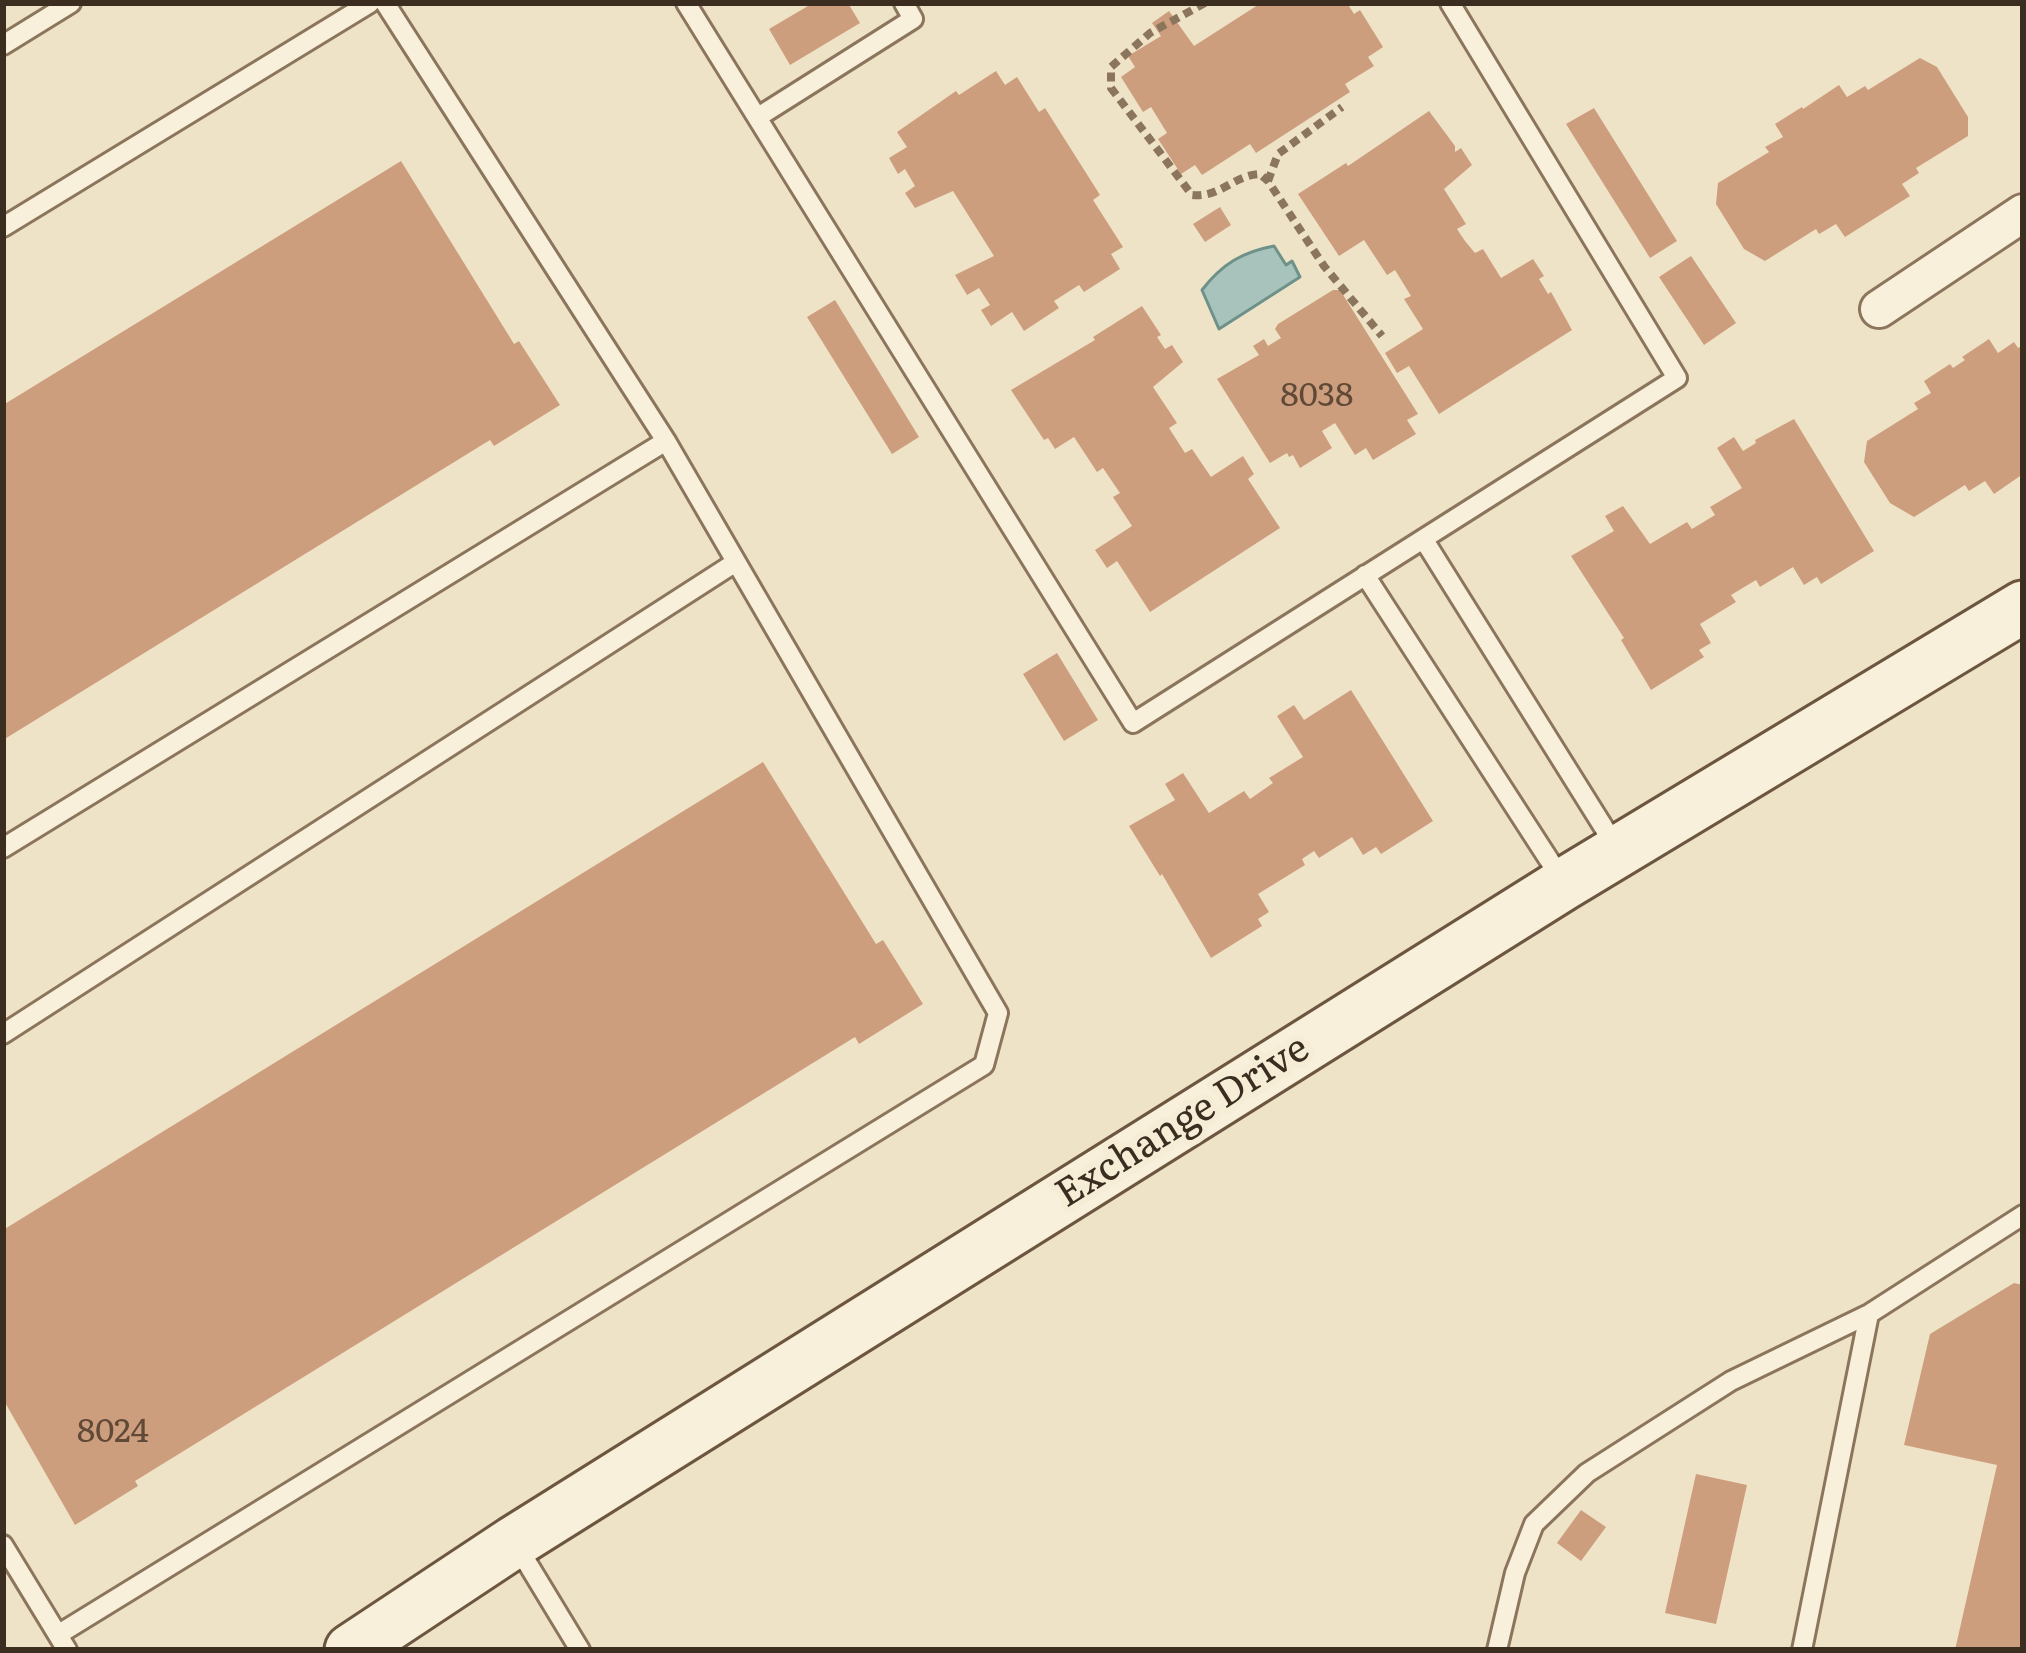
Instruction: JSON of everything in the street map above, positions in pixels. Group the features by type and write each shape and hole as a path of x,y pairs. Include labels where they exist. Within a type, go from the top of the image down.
{"street":[{"path":"1880,309 2023,213"},
{"name":"Exchange Drive","path":"351,1650 514,1542 1618,850 2023,607"}],"lane":[{"path":"3,45 71,3"},
{"path":"3,226 370,3"},
{"path":"3,1545 63,1642 984,1065 998,1013 666,442 385,3"},
{"path":"686,3 1132,723 1677,378 1450,3"},
{"path":"758,117 914,19 904,3"},
{"path":"3,848 666,442"},
{"path":"1424,539 1618,850"},
{"path":"3,1034 736,562"},
{"path":"1366,574 1564,884"},
{"path":"1497,1650 1514,1573 1534,1524 1587,1473 1731,1381 1869,1314 2023,1215"},
{"path":"1802,1650 1869,1314"},
{"path":"514,1542 580,1650"}],"path":[{"path":"1205,3 1150,33 1111,67 1111,88 1192,195 1217,194 1247,175 1260,174 1268,181 1324,266 1382,336"},
{"path":"1268,181 1278,154 1342,107"}],"water":[{"path":"1274,246 1286,265 1292,261 1300,277 1219,329 1202,290 1234,260"}],"building":[{"path":"813,3 848,3 860,23 790,65 769,29"},
{"path":"1261,3 1347,3 1354,14 1360,10 1383,47 1368,57 1374,66 1345,84 1350,92 1256,153 1250,144 1202,175 1195,165 1181,174 1158,139 1167,133 1151,107 1143,112 1121,77 1135,67 1128,56 1161,36 1152,23 1169,11 1194,46"},
{"path":"1920,58 1937,67 1968,117 1968,136 1916,168 1919,173 1902,184 1910,196 1845,237 1836,224 1819,234 1816,229 1765,261 1744,249 1716,204 1718,183 1769,152 1765,147 1783,137 1775,124 1802,107 1839,85 1847,97 1865,86 1868,90"},
{"path":"996,71 1005,85 1017,77 1039,112 1045,108 1100,195 1093,200 1123,247 1111,254 1120,269 1084,292 1079,285 1054,301 1059,308 1024,331 1012,312 991,326 981,310 990,305 979,288 967,295 955,275 994,256 953,191 915,208 905,193 915,186 905,169 898,174 889,158 907,147 897,132 956,91 959,95"},
{"path":"1594,108 1677,241 1650,258 1566,124"},
{"path":"1429,111 1455,152 1461,148 1472,165 1444,189 1466,224 1457,229 1475,253 1483,249 1501,278 1533,259 1544,276 1539,279 1572,330 1439,414 1409,366 1397,373 1385,353 1423,329 1404,299 1411,296 1395,270 1387,275 1364,240 1339,256 1298,194"},
{"path":"401,161 514,344 519,341 560,405 494,446 490,440 3,740 3,405"},
{"path":"1220,207 1231,225 1205,242 1193,224"},
{"path":"1691,256 1736,323 1704,345 1659,277"},
{"path":"1340,290 1418,414 1407,420 1416,434 1373,460 1366,448 1355,455 1335,423 1322,431 1332,448 1300,468 1287,453 1270,463 1217,379 1259,355 1253,346 1264,339 1268,346 1281,338 1275,329 1278,324"},
{"path":"835,300 919,437 892,454 807,317"},
{"path":"1142,306 1165,349 1172,345 1183,362 1153,387 1177,423 1169,428 1185,453 1192,449 1211,477 1243,456 1254,474 1248,479 1280,528 1150,612 1117,561 1107,568 1095,550 1132,526 1113,497 1120,493 1103,468 1097,472 1074,437 1055,449 1048,438 1044,440 1011,390"},
{"path":"1989,339 1998,353 2014,342 2018,348 2023,345 2023,474 1994,494 1985,481 1969,491 1965,485 1914,517 1890,503 1864,462 1867,441 1918,409 1914,403 1931,393 1924,381 1950,364 1953,368"},
{"path":"1794,419 1874,551 1821,584 1817,577 1804,585 1793,567 1760,587 1756,580 1731,595 1736,602 1700,624 1711,643 1699,650 1704,657 1651,690 1571,556 1614,531 1605,516 1623,506 1650,544 1687,522 1692,529 1715,515 1710,507 1742,488 1717,448 1734,437 1743,451"},
{"path":"1057,653 1098,720 1064,741 1023,674"},
{"path":"1351,690 1433,821 1381,854 1376,847 1363,855 1352,837 1319,858 1314,851 1302,859 1305,865 1258,894 1269,912 1258,919 1262,926 1211,958 1129,826 1175,800 1165,784 1183,773 1209,813 1244,791 1250,799 1273,783 1269,778 1303,757 1277,716 1294,705 1304,720"},
{"path":"763,762 876,944 883,940 923,1004 859,1044 855,1037 135,1481 138,1486 75,1525 3,1399 3,1230"},
{"path":"2014,1283 2023,1285 2023,1650 1955,1650 1997,1465 1904,1445 1930,1334"},
{"path":"1696,1474 1747,1485 1716,1624 1665,1613"},
{"path":"1581,1510 1606,1527 1581,1561 1557,1543"}]}
